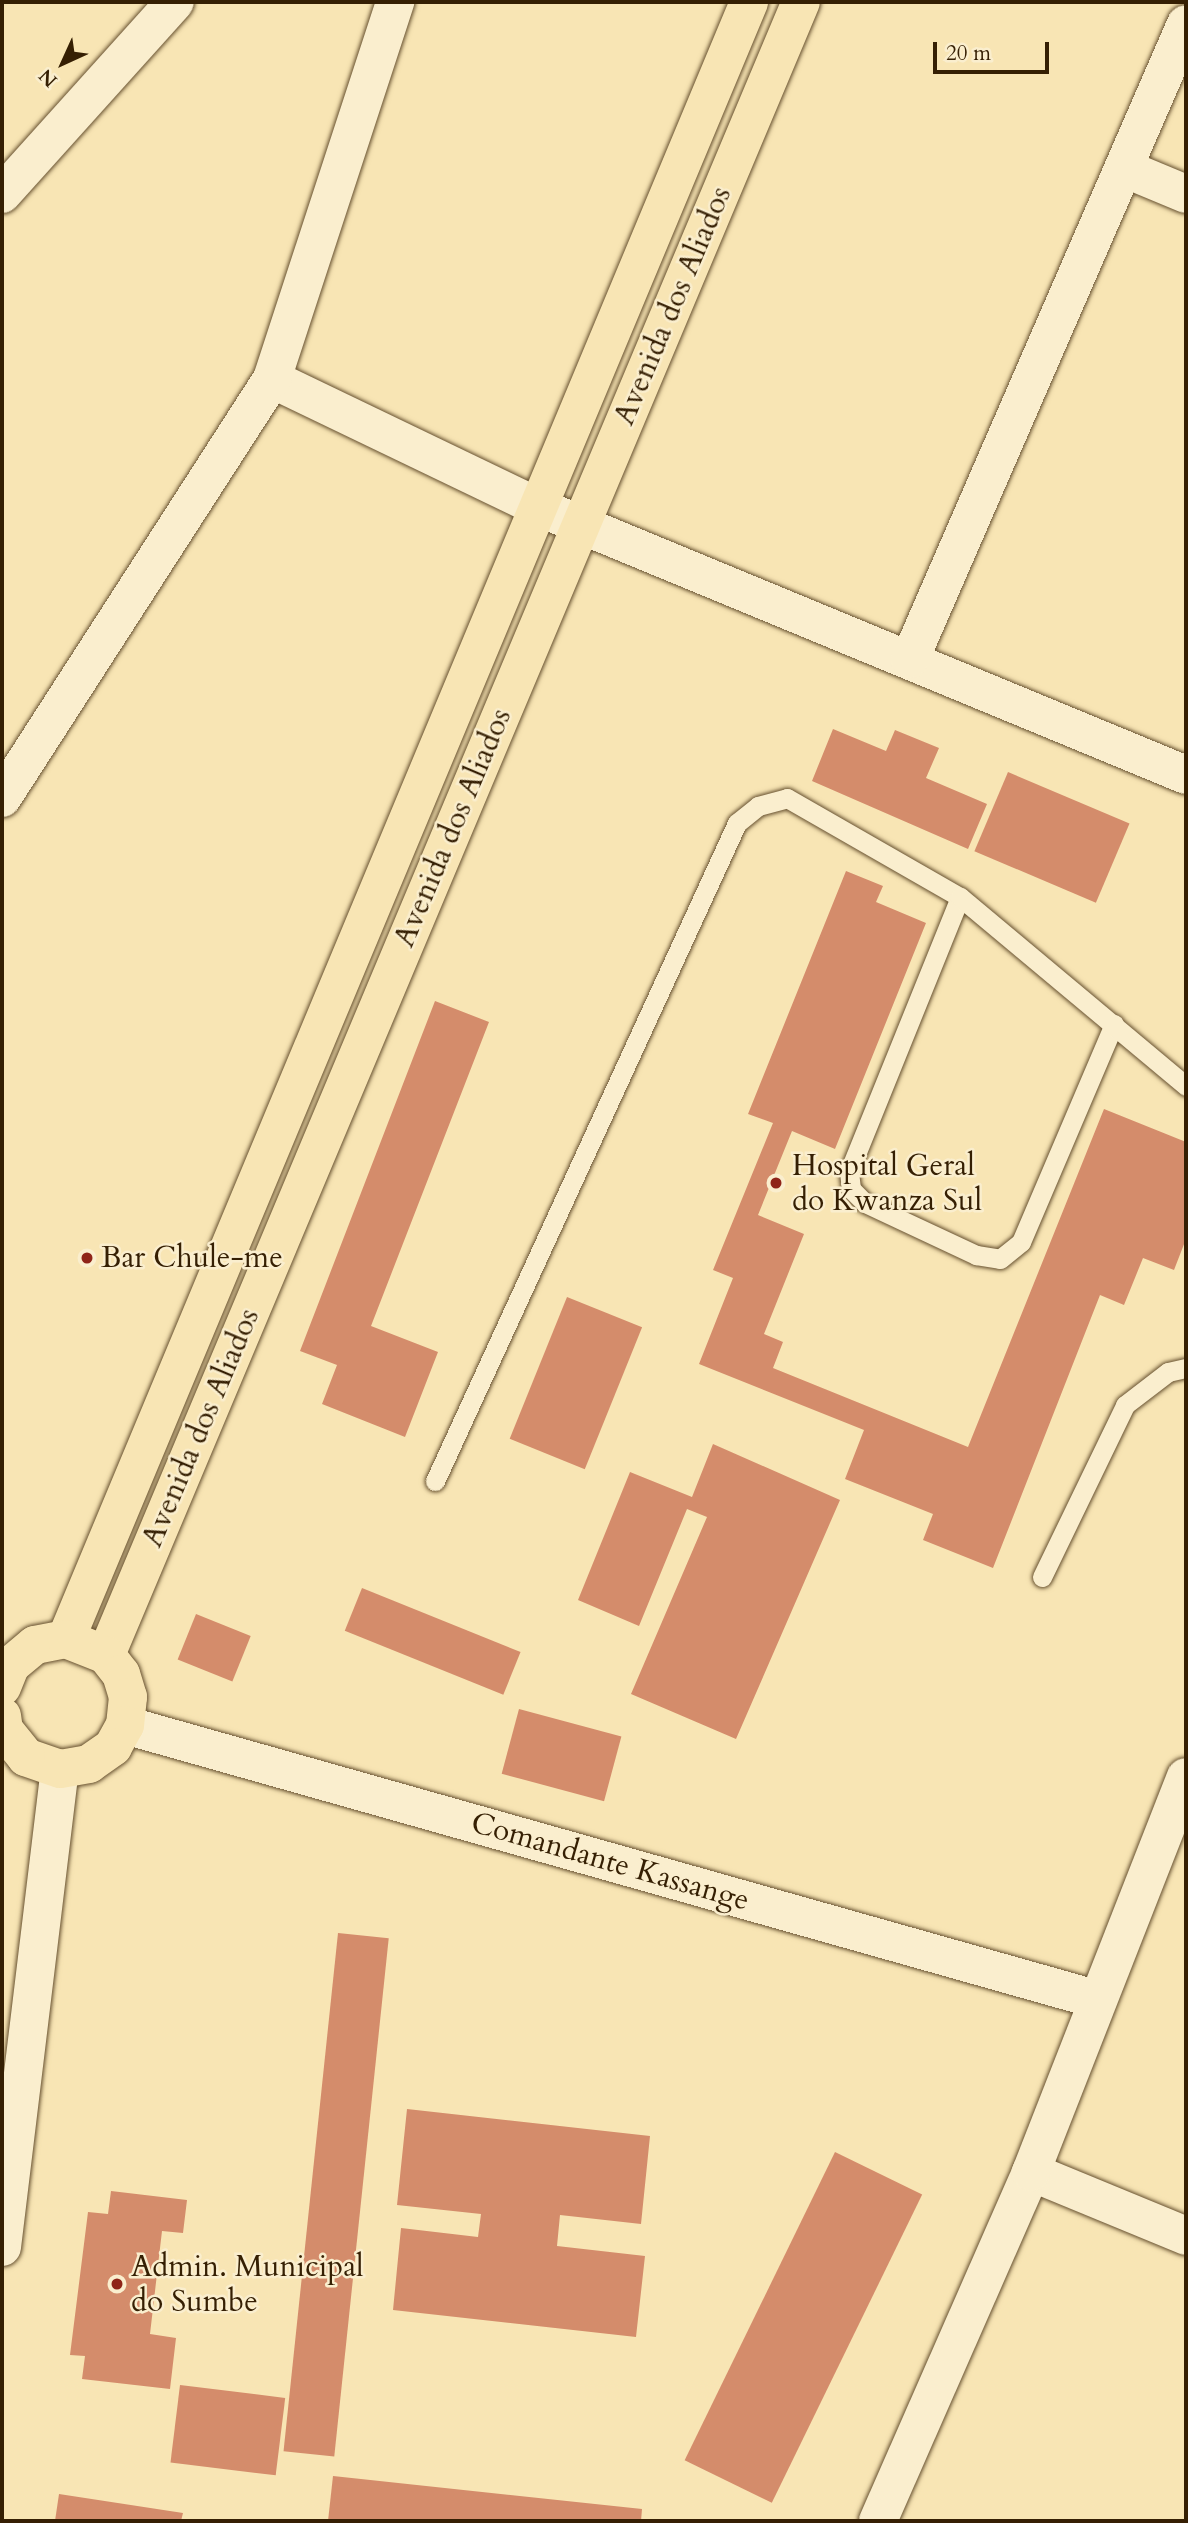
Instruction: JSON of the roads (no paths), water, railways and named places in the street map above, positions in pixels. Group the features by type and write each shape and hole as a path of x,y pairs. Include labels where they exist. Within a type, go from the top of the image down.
{"main road":[{"name":"Avenida dos Aliados","path":"66,1639 749,2"},
{"name":"Avenida dos Aliados","path":"106,1655 801,2"},
{"path":"2,1687 11,1665 35,1645 66,1639 106,1655 121,1674 128,1697 125,1725 113,1747 89,1764 60,1769 26,1757 4,1730 2,1716"}],"street":[{"path":"2,194 175,2"},
{"path":"2,798 272,379 395,2"},
{"path":"910,659 1126,169 1186,24"},
{"path":"1126,169 1186,194"},
{"path":"272,379 538,507 1186,775"},
{"name":"Comandante Kassange","path":"125,1725 1095,1998"},
{"path":"2,2248 60,1769"},
{"path":"878,2521 1031,2172 1095,1998 1186,1777"},
{"path":"1031,2172 1186,2236"}],"lane":[{"path":"435,1481 737,823 758,806 787,798 960,898 1186,1086"},
{"path":"960,898 849,1172 851,1189 865,1203 976,1255 1000,1259 1021,1242 1114,1024"},
{"path":"1042,1577 1125,1405 1168,1372 1186,1368"}],"place":[{"name":"Hospital Geral do Kwanza Sul","path":"776,1183"},
{"name":"Bar Chule-me","path":"87,1258"},
{"name":"Admin. Municipal do Sumbe","path":"117,2284"}]}
